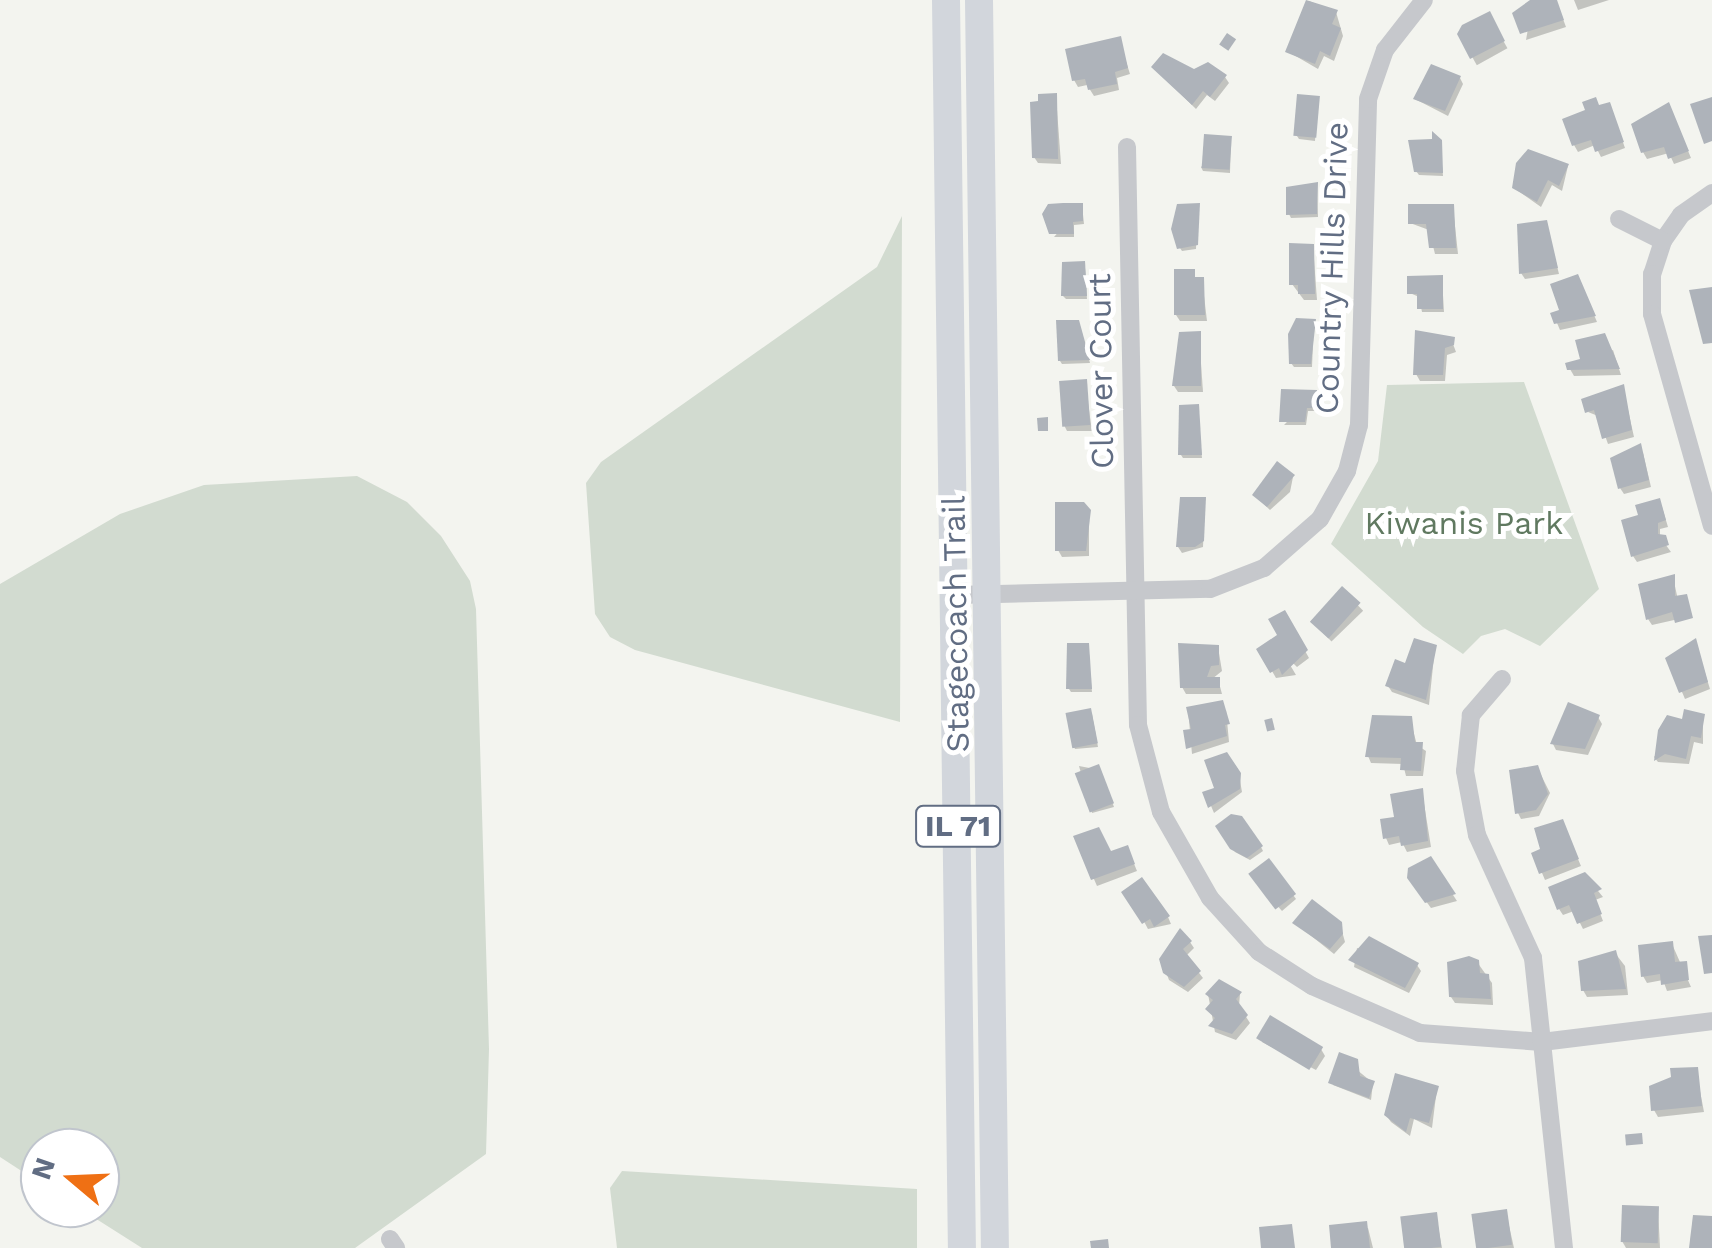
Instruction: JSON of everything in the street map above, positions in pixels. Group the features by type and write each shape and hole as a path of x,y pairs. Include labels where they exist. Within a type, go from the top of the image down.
{"main road":[{"name":"Stagecoach Trail","path":"946,0 962,1248"},
{"name":"Stagecoach Trail","path":"979,0 995,1248"}],"street":[{"name":"Country Hills Drive","path":"956,595 1134,595 1210,589 1264,568 1307,533 1340,488 1361,406 1368,99 1385,50 1424,0"},
{"name":"Clover Court","path":"1128,147 1135,693 1147,772 1179,852 1237,931 1312,986 1369,1016 1420,1034 1542,1042 1712,1021"},
{"path":"1712,192 1681,215 1663,241 1652,274 1652,314 1712,526"},
{"path":"1619,219 1663,241"},
{"path":"1502,680 1472,715 1466,771 1470,813 1533,958 1564,1248"}],"green space":[{"path":"902,216 900,722 635,650 610,637 595,614 586,483 601,462 877,267"},
{"name":"Kiwanis Park","path":"1524,382 1599,589 1540,646 1505,629 1481,636 1463,654 1423,627 1331,544 1378,461 1387,385"},
{"path":"357,476 407,502 441,536 470,581 476,609 489,1049 486,1154 355,1248 142,1248 110,1228 120,1228 120,1128 20,1128 20,1170 0,1157 0,584 120,514 204,485"},
{"path":"622,1171 917,1189 917,1248 617,1248 610,1188"}],"building":[{"path":"1306,0 1338,10 1332,24 1341,28 1330,56 1320,51 1315,64 1285,52"},
{"path":"1530,0 1557,0 1564,20 1520,34 1512,13"},
{"path":"1490,11 1505,41 1470,59 1457,34 1462,25"},
{"path":"1227,33 1236,39 1228,51 1219,45"},
{"path":"1121,36 1128,68 1115,72 1117,84 1088,90 1085,79 1072,81 1065,49"},
{"path":"1163,53 1194,69 1208,62 1227,75 1210,97 1203,91 1192,105 1151,67"},
{"path":"1431,64 1461,76 1445,111 1413,99"},
{"path":"1057,93 1058,159 1032,158 1030,102 1038,101 1038,94"},
{"path":"1297,94 1320,96 1316,138 1293,136"},
{"path":"1596,97 1599,105 1610,102 1624,142 1595,152 1591,140 1572,146 1562,119 1585,110 1582,102"},
{"path":"1712,97 1712,141 1704,144 1690,104"},
{"path":"1669,102 1689,151 1668,159 1664,147 1641,153 1631,124"},
{"path":"1432,131 1442,140 1443,173 1414,172 1408,140 1432,139"},
{"path":"1204,134 1232,136 1230,170 1202,168"},
{"path":"1528,149 1569,164 1559,186 1548,180 1537,202 1512,188 1516,163"},
{"path":"1318,182 1317,214 1286,215 1286,187"},
{"path":"1083,203 1083,221 1073,222 1074,234 1049,234 1042,214 1048,204"},
{"path":"1200,203 1198,245 1177,249 1171,229 1177,204"},
{"path":"1408,204 1454,204 1456,248 1429,248 1426,224 1408,224"},
{"path":"1547,220 1558,268 1519,274 1517,224"},
{"path":"1289,243 1314,244 1315,294 1298,294 1298,285 1289,285"},
{"path":"1085,261 1087,296 1061,296 1062,262"},
{"path":"1174,269 1195,269 1195,277 1204,277 1205,315 1174,315"},
{"path":"1578,274 1596,316 1554,324 1550,313 1559,310 1550,284"},
{"path":"1443,275 1443,309 1417,309 1417,294 1407,294 1407,276"},
{"path":"1712,287 1712,343 1703,344 1689,290"},
{"path":"1296,318 1316,319 1311,364 1289,364 1288,334"},
{"path":"1056,320 1079,320 1090,360 1058,361"},
{"path":"1415,330 1455,337 1454,345 1445,348 1443,375 1413,375"},
{"path":"1201,331 1201,386 1172,386 1179,332"},
{"path":"1605,333 1620,369 1567,370 1565,363 1580,359 1575,340"},
{"path":"1087,379 1090,425 1062,427 1059,381"},
{"path":"1624,384 1632,430 1602,439 1594,410 1585,413 1581,399"},
{"path":"1281,389 1317,390 1316,408 1307,408 1305,422 1279,422"},
{"path":"1199,404 1202,455 1178,455 1179,405"},
{"path":"1048,417 1048,431 1038,431 1037,418"},
{"path":"1641,443 1649,480 1618,489 1610,458"},
{"path":"1277,461 1295,475 1267,507 1252,495"},
{"path":"1180,497 1206,497 1204,541 1195,547 1176,547"},
{"path":"1660,498 1666,520 1658,523 1658,534 1666,535 1669,545 1631,557 1621,520 1638,515 1635,505"},
{"path":"1055,502 1084,502 1091,510 1086,551 1055,551"},
{"path":"1675,574 1675,596 1687,594 1693,618 1675,623 1672,612 1646,620 1638,584"},
{"path":"1342,586 1361,603 1328,638 1310,622"},
{"path":"1285,610 1308,650 1282,675 1279,668 1270,673 1256,649 1277,635 1268,619"},
{"path":"1414,638 1437,645 1426,700 1385,686 1395,659 1405,663"},
{"path":"1696,638 1708,682 1679,693 1665,658"},
{"path":"1067,643 1089,643 1092,689 1066,689"},
{"path":"1178,643 1219,645 1219,665 1211,666 1207,677 1220,677 1220,688 1180,688"},
{"path":"1223,700 1230,724 1225,725 1227,736 1186,749 1183,730 1191,729 1186,707"},
{"path":"1568,702 1600,715 1585,749 1550,744"},
{"path":"1091,708 1098,743 1072,748 1065,713"},
{"path":"1684,709 1705,714 1701,738 1691,736 1686,759 1665,754 1654,761 1658,730 1667,715 1682,719"},
{"path":"1372,715 1412,716 1415,742 1423,742 1421,771 1400,770 1401,758 1365,757"},
{"path":"1272,718 1275,730 1267,732 1264,720"},
{"path":"1227,752 1241,773 1240,789 1208,808 1202,792 1214,788 1204,760"},
{"path":"1099,764 1114,803 1090,813 1075,773"},
{"path":"1538,765 1548,794 1536,810 1515,814 1509,770"},
{"path":"1423,788 1428,841 1401,846 1399,836 1383,839 1380,819 1394,817 1390,794"},
{"path":"1231,814 1242,816 1263,846 1247,858 1230,849 1215,826"},
{"path":"1563,819 1579,859 1539,874 1531,853 1540,849 1534,828"},
{"path":"1099,827 1111,851 1128,845 1135,864 1091,880 1073,836"},
{"path":"1431,856 1456,894 1425,903 1407,878 1408,868"},
{"path":"1269,858 1296,894 1275,910 1248,874"},
{"path":"1585,872 1602,889 1594,893 1602,914 1577,924 1569,905 1557,910 1548,887"},
{"path":"1142,877 1170,916 1154,927 1150,919 1142,924 1121,892"},
{"path":"1312,899 1342,922 1343,934 1330,949 1292,923"},
{"path":"1180,928 1192,941 1183,949 1201,971 1184,987 1163,973 1159,959"},
{"path":"1712,935 1712,973 1704,974 1698,936"},
{"path":"1369,936 1419,963 1405,988 1348,960"},
{"path":"1673,941 1675,962 1687,961 1689,980 1661,985 1660,974 1641,977 1638,945"},
{"path":"1616,950 1626,989 1581,991 1578,961"},
{"path":"1469,956 1479,960 1480,973 1489,974 1491,999 1449,997 1447,962"},
{"path":"1219,979 1242,992 1236,999 1248,1015 1232,1034 1208,1026 1215,1018 1205,1009 1213,1000 1205,994"},
{"path":"1270,1015 1323,1047 1309,1070 1256,1038"},
{"path":"1339,1052 1358,1059 1360,1076 1375,1081 1369,1098 1328,1083"},
{"path":"1698,1067 1702,1106 1651,1111 1649,1086 1671,1077 1670,1068"},
{"path":"1395,1073 1439,1086 1429,1123 1410,1118 1406,1132 1384,1115"},
{"path":"1642,1133 1643,1144 1626,1145 1625,1134"},
{"path":"1622,1205 1659,1206 1658,1243 1621,1242"},
{"path":"1507,1209 1512,1245 1476,1248 1471,1214"},
{"path":"1437,1212 1441,1247 1404,1248 1400,1217"},
{"path":"1693,1215 1712,1216 1712,1248 1689,1248"},
{"path":"1367,1221 1370,1248 1331,1248 1329,1225"},
{"path":"1292,1224 1295,1248 1261,1248 1259,1227"},
{"path":"1108,1239 1109,1248 1091,1248 1090,1241"}]}
